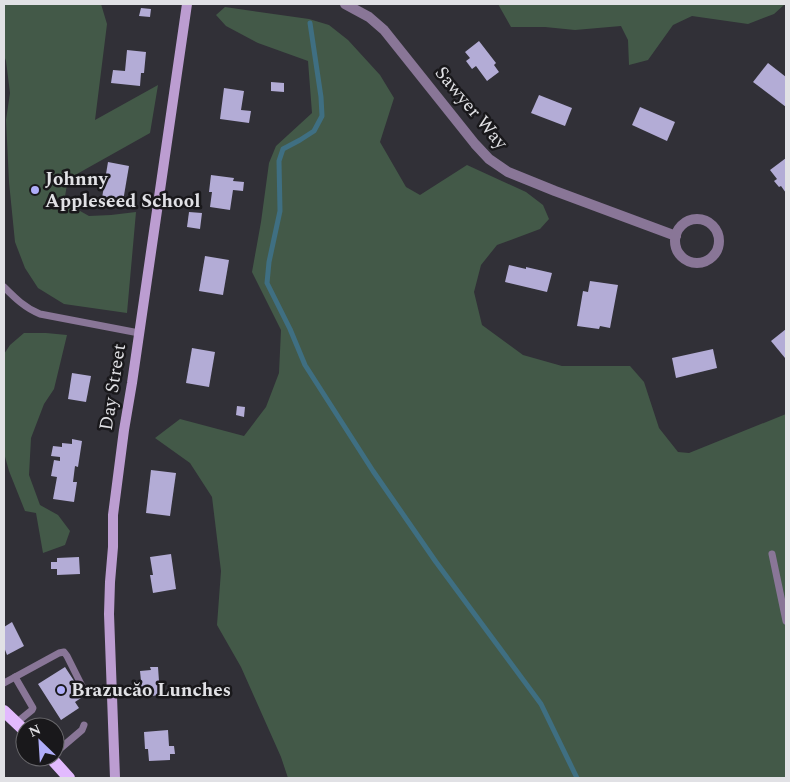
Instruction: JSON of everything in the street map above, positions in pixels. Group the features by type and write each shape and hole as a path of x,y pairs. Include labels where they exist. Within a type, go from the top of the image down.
{"main road":[{"name":"Day Street","path":"115,778 109,614 113,515 186,4"},
{"path":"4,712 15,722"},
{"path":"59,767 69,778"}],"street":[{"name":"Sawyer Way","path":"345,4 369,17 384,30 475,144 497,166 555,191 676,236"},
{"path":"690,220 705,220 716,230 720,244 714,257 708,261 694,264 687,261 677,250 676,236 679,229 690,220"}],"lane":[{"path":"4,287 31,311 139,333"},
{"path":"772,554 786,621"},
{"path":"4,683 64,652 82,686"},
{"path":"16,677 33,708 27,717"},
{"path":"65,744 82,730 84,725"}],"green space":[{"name":"Johnny Appleseed School","path":"4,4 101,4 107,24 95,120 158,85 150,133 68,179 64,202 89,216 136,212 127,313 64,304 38,288 25,268 15,242 9,182 6,120 10,93 4,55"},
{"path":"498,4 785,4 774,14 748,24 692,16 673,25 648,60 629,65 628,40 621,26 575,30 545,27 511,27"},
{"path":"225,7 309,19 329,25 348,40 380,75 394,98 380,142 406,187 420,195 467,165 526,192 543,205 549,219 540,229 497,245 481,265 474,292 482,325 523,355 562,366 630,366 644,382 659,428 678,452 689,453 786,414 786,778 288,778 281,757 241,667 217,625 221,571 212,497 190,463 155,438 180,419 244,436 266,407 279,373 281,330 252,272 269,163 276,146 312,113 308,61 258,43 226,26 216,15"},
{"path":"24,333 67,335 54,389 44,404 31,438 29,475 40,505 58,515 70,531 65,545 43,553 36,513 25,511 4,453 4,354 10,345"}],"building":[{"path":"141,8 151,9 150,17 139,16"},
{"path":"479,41 496,63 494,65 499,72 487,81 476,66 472,69 466,61 470,58 465,52"},
{"path":"127,50 146,52 144,73 141,73 140,86 111,83 113,70 125,71"},
{"path":"768,63 786,77 786,107 753,82"},
{"path":"271,82 284,83 284,92 271,91"},
{"path":"224,88 244,91 241,110 251,111 249,123 220,119"},
{"path":"539,95 572,108 565,126 531,113"},
{"path":"640,107 675,122 667,141 632,125"},
{"path":"786,158 786,193 774,181 777,179 770,170"},
{"path":"108,162 129,166 122,207 101,204"},
{"path":"211,175 234,178 233,181 244,182 243,191 233,190 230,210 210,207 212,192 209,192"},
{"path":"189,212 202,213 200,229 187,227"},
{"path":"205,256 229,260 223,295 199,291"},
{"path":"509,265 552,273 547,292 505,282"},
{"path":"590,281 618,285 610,328 600,326 599,329 577,326 583,291 588,292"},
{"path":"786,329 786,356 785,358 771,341"},
{"path":"192,348 215,352 209,387 186,383"},
{"path":"713,349 717,368 676,378 672,358"},
{"path":"72,373 91,376 86,402 68,399"},
{"path":"237,406 245,407 244,417 236,415"},
{"path":"72,439 82,441 78,467 75,466 73,482 77,482 74,502 53,499 57,477 51,476 54,460 60,461 60,457 51,456 53,446 62,447 62,443 72,444"},
{"path":"151,470 176,473 170,516 146,513"},
{"path":"171,554 176,589 153,593 150,557"},
{"path":"79,557 80,574 57,575 57,569 51,569 51,562 57,562 57,558"},
{"path":"12,622 24,646 7,655 4,647 4,627"},
{"name":"Brazucăo Lunches","path":"65,667 84,696 75,702 79,708 65,717 59,717 38,684"},
{"path":"150,667 158,667 160,695 142,697 141,687 137,687 136,681 141,681 140,671 151,670"},
{"path":"168,730 169,746 174,746 175,754 170,754 170,760 149,761 148,749 145,749 144,732"}],"waterway":[{"path":"310,23 322,116 314,131 283,149 279,161 280,211 269,262 267,283 290,329 305,365 373,471 436,562 541,704 577,778"}],"place":[{"name":"Johnny Appleseed School","path":"35,190"},
{"name":"Brazucăo Lunches","path":"61,690"}]}
